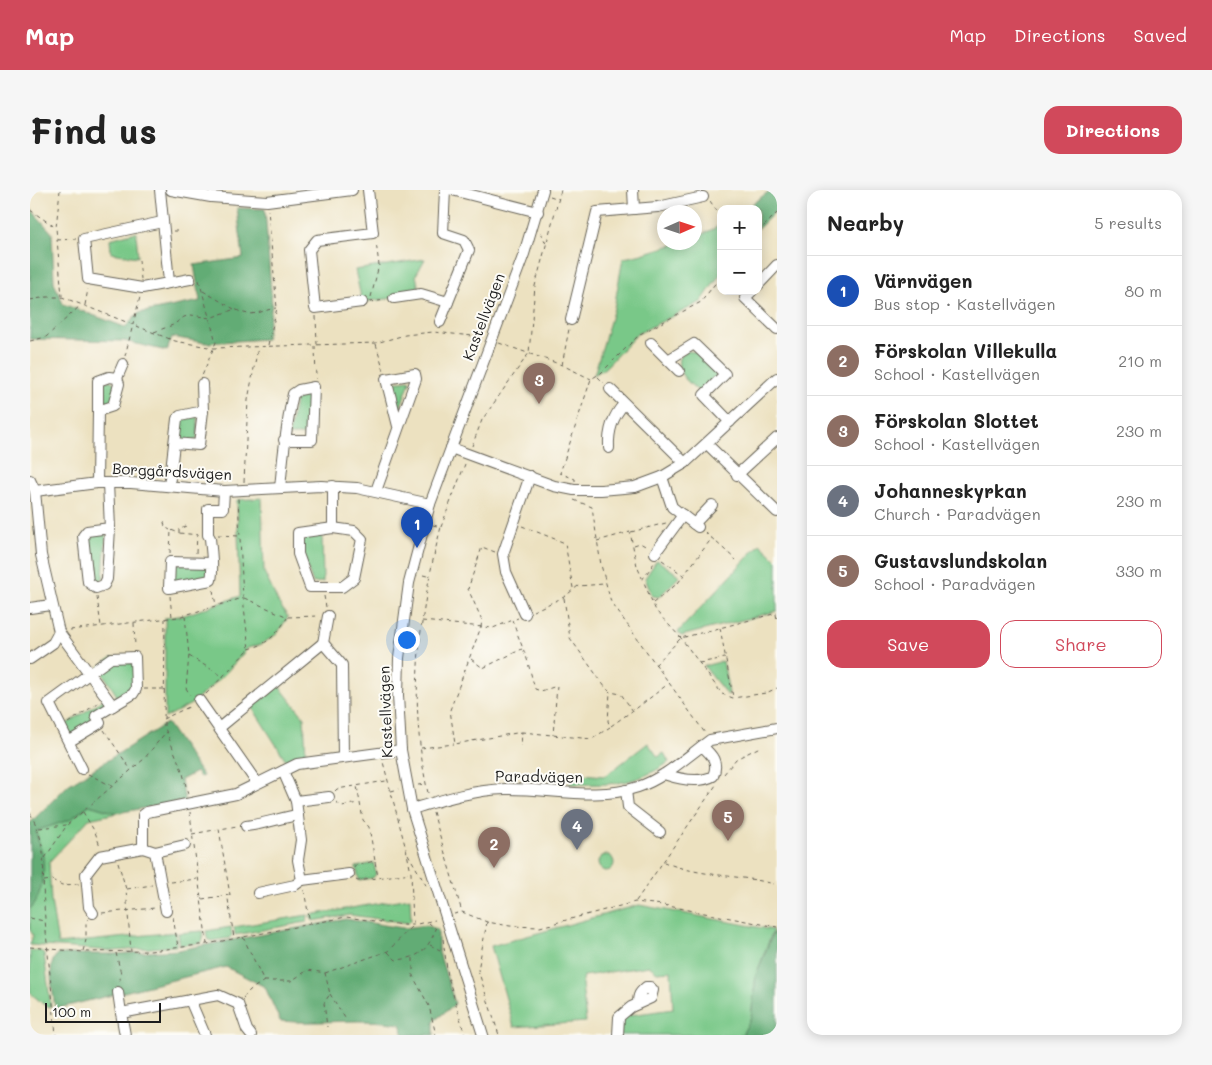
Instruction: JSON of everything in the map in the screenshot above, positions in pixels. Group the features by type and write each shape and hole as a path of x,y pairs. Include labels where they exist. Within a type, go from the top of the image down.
{"street":[{"path":"160,190 169,282"},
{"path":"171,190 212,193 267,201 346,190"},
{"path":"365,302 315,308 309,250 317,240 373,232 368,190"},
{"path":"440,322 468,250 464,240 442,233 445,190"},
{"path":"452,190 492,195 537,216"},
{"name":"Kastellvägen","path":"483,1035 412,809 401,750 398,695 402,617 424,522 537,216 544,190"},
{"path":"634,190 634,209"},
{"path":"571,320 597,212 658,207 703,197"},
{"path":"162,222 84,238 88,280 142,288 190,279"},
{"path":"762,281 777,265"},
{"path":"394,298 421,294 448,302"},
{"path":"748,295 745,298 777,329"},
{"path":"651,343 679,371"},
{"path":"668,360 694,344 725,374 704,394 730,422"},
{"path":"98,411 113,406 119,384 117,378 123,364"},
{"path":"376,491 416,376 415,374 386,379 398,426"},
{"path":"97,484 98,381 101,378 117,378"},
{"path":"451,448 554,486 574,490 622,489 662,477 685,463 777,378"},
{"path":"174,443 199,445 203,410 202,384"},
{"path":"280,488 284,440 293,394 299,390 314,387 312,440 284,440"},
{"path":"610,390 685,463"},
{"path":"609,448 608,437 616,414 624,404"},
{"path":"169,486 176,419 180,416 203,410"},
{"path":"737,475 777,438"},
{"path":"707,444 777,512"},
{"path":"525,614 506,572 503,554 530,476"},
{"path":"662,477 669,502 696,525 712,505"},
{"path":"30,480 35,491 34,518 58,632 91,673 114,706"},
{"path":"108,483 110,528 106,579 104,585 96,588 88,582 83,536 86,531 110,528"},
{"name":"Borggårdsvägen","path":"35,491 108,483 131,483 224,491 333,486 376,491 430,504"},
{"path":"333,486 333,528"},
{"path":"212,563 170,562 169,588 211,580 212,563 210,538 203,535 208,509 223,509 224,491"},
{"path":"655,552 683,515"},
{"path":"333,528 354,531 362,539 354,578 342,587 310,587 298,554 298,532 333,528"},
{"path":"30,608 51,605"},
{"path":"219,728 324,643 328,616"},
{"path":"30,659 53,642 58,632"},
{"path":"324,643 342,665 343,757"},
{"path":"70,741 100,722 96,716 133,694 136,689 135,657 111,658 49,704 70,741 82,769"},
{"path":"197,702 219,728 257,784"},
{"name":"Paradvägen","path":"412,809 468,794 504,789 597,793 626,790 650,782 664,774 706,743 777,728"},
{"path":"664,774 676,778 696,780 713,776 716,762 706,743"},
{"path":"144,848 143,815 147,812 236,794 297,764 401,750"},
{"path":"283,771 296,801 301,840 298,860 302,880"},
{"path":"626,790 628,807 660,832"},
{"path":"296,801 329,797"},
{"path":"246,826 270,823 275,819 298,815"},
{"path":"93,913 89,907 86,874 102,856 144,848 155,852 185,845"},
{"path":"155,852 165,909"},
{"path":"258,893 296,885 302,880 349,874"},
{"path":"118,992 124,1035"},
{"path":"121,1013 218,995 238,1004 247,1030 251,1035"},
{"path":"190,1000 205,1035"},
{"path":"618,1026 638,1003"},
{"path":"617,1006 618,1026"}],"path":[{"path":"60,190 56,228 62,297"},
{"path":"462,912 431,803 421,748 417,707 417,658 420,621 428,576 441,527 482,420 529,353 535,286 561,190"},
{"path":"703,197 712,201 717,209"},
{"path":"267,201 277,308 268,345"},
{"path":"30,210 56,228"},
{"path":"762,228 777,213"},
{"path":"537,216 547,245"},
{"path":"373,232 376,235 379,265 365,302 394,298"},
{"path":"57,240 84,238"},
{"path":"190,279 196,278 201,282 216,342 201,378 202,384"},
{"path":"85,306 88,296 88,280"},
{"path":"706,743 668,684 610,602 592,507 574,500 575,479 560,473 591,379 601,374 640,334 701,302 717,282"},
{"path":"203,291 244,314 252,315 277,308"},
{"path":"30,300 62,297 154,333 192,345 214,348 376,343 405,335 433,332 486,338"},
{"path":"30,341 46,337 81,304"},
{"path":"314,387 316,378 315,308"},
{"path":"154,333 173,325 184,317 191,315 210,318 235,309"},
{"path":"123,364 131,324 139,310"},
{"path":"562,365 571,320"},
{"path":"496,342 562,365 591,379"},
{"path":"376,343 386,379"},
{"path":"244,490 248,400 258,346"},
{"path":"164,522 165,527 179,533 240,536"},
{"path":"424,522 441,527"},
{"path":"597,541 668,522 674,527"},
{"path":"514,524 565,543 573,589"},
{"path":"696,525 736,560"},
{"path":"179,533 179,529 186,526"},
{"path":"170,562 171,530"},
{"path":"630,532 642,580 653,603 660,615 681,638 722,694 733,698 766,693 777,688"},
{"path":"196,563 203,535"},
{"path":"653,603 684,576 712,538"},
{"path":"454,744 450,710 482,620 468,589 482,547 503,554"},
{"path":"642,580 658,557 684,576"},
{"path":"423,574 428,576"},
{"path":"211,580 216,605"},
{"path":"249,649 243,598 288,617 328,616 322,587"},
{"path":"96,588 101,626"},
{"path":"169,588 172,618"},
{"path":"564,597 570,638 610,692 608,721 610,727"},
{"path":"654,666 681,638 776,613 777,620"},
{"path":"185,615 188,655 186,688 197,702"},
{"path":"163,719 197,702 224,677 249,649 263,645 277,634 288,617"},
{"path":"165,618 163,719 166,732 183,773 189,804 207,944"},
{"path":"512,620 537,691 558,686 553,735"},
{"path":"134,623 135,657"},
{"path":"720,627 733,698"},
{"path":"470,658 483,668 523,649"},
{"path":"188,655 224,677"},
{"path":"699,663 726,658"},
{"path":"421,748 522,732 592,740 668,684"},
{"path":"136,689 165,689"},
{"path":"610,692 621,694 633,711"},
{"path":"62,726 107,697"},
{"path":"100,722 131,771"},
{"path":"45,859 67,825 144,759 166,732"},
{"path":"521,746 522,732"},
{"path":"635,902 731,763 760,747"},
{"path":"240,1002 250,990 264,981 291,981 308,970 325,974 388,951 413,925 411,873 381,752"},
{"path":"82,769 90,776 112,786"},
{"path":"360,803 342,806 329,797 337,789 387,781"},
{"path":"357,786 362,820 369,827 378,878"},
{"path":"83,812 95,832 102,856"},
{"path":"30,813 38,828 45,859 45,921 56,1035"},
{"path":"38,828 67,825"},
{"path":"192,834 246,826"},
{"path":"220,829 230,895 228,899 234,939"},
{"path":"407,853 428,891"},
{"path":"115,854 126,889 131,952"},
{"path":"375,861 356,865 349,874 358,882 411,873"},
{"path":"663,862 680,869 701,874 748,877 774,884"},
{"path":"126,889 198,879"},
{"path":"44,881 52,880 62,885 87,883"},
{"path":"302,880 310,923"},
{"path":"201,899 230,895"},
{"path":"452,915 462,912 487,922 510,926 540,927 635,902 663,905 777,928"},
{"path":"83,952 86,940 86,922 93,913 128,910 165,909 174,918 178,948"},
{"path":"437,914 439,922"},
{"path":"30,947 83,952 131,952 207,944 346,917 413,925 435,920"},
{"path":"30,918 45,921"},
{"path":"388,951 396,960 413,958 430,945 436,929 428,922"},
{"path":"487,922 478,970 499,1035"},
{"path":"243,936 264,981"},
{"path":"443,938 448,977 465,1035"},
{"path":"430,945 444,952"},
{"path":"116,952 121,974 118,992"},
{"path":"413,958 413,976 429,1006 436,1035"},
{"path":"325,974 330,994 345,1018"},
{"path":"327,1027 324,1003 330,994"}],"green space":[{"path":"771,190 777,190 777,210 762,225 762,205 750,205"},
{"path":"30,208 52,233 54,282 63,304 125,327 139,313 200,301 194,265 243,258 237,208 265,209 272,305 266,339 206,343 172,337 167,351 124,341 30,339"},
{"path":"717,227 717,279 701,302 637,334 605,368 594,375 614,308 623,258 657,250 702,250 702,234"},
{"path":"136,232 138,257 111,253 110,239"},
{"path":"425,259 416,275 419,290 394,298 362,302 355,270"},
{"path":"687,351 696,352 716,369 716,378 700,393 684,378 679,369 679,358"},
{"path":"110,380 115,384 112,403 103,406 101,383"},
{"path":"409,380 410,382 399,411 391,385 392,382"},
{"path":"309,392 309,435 289,435 296,396"},
{"path":"198,418 197,439 194,441 178,439 180,420"},
{"path":"262,498 264,572 278,602 288,617 277,634 262,644 248,648 224,675 193,703 165,718 165,618 185,615 240,596 237,500"},
{"path":"103,532 106,534 103,579 97,583 92,581 87,536"},
{"path":"322,534 323,582 313,583 301,550 300,540 307,536"},
{"path":"760,544 777,560 777,611 681,636 678,632"},
{"path":"657,560 680,576 659,597 652,596 645,578"},
{"path":"210,563 211,575 174,586 172,564"},
{"path":"135,657 136,689 96,716 100,723 70,741 62,727 107,697 110,701 117,696 99,667 111,658"},
{"path":"723,661 729,693 727,695 704,666"},
{"path":"279,686 304,717 306,756 287,762 252,707"},
{"path":"167,723 203,776 200,777 196,772 181,780 185,801 117,813 89,805 69,820 36,831 43,855 43,872 38,897 30,909 30,823 68,785"},
{"path":"648,743 658,757 664,753 669,762 645,776 633,780 609,784 570,784 570,773 605,776"},
{"path":"89,805 117,813 89,819 49,862 51,901 58,944 176,932 176,946 114,951 30,945 33,935 30,930 30,909 42,884 43,860 36,831 69,820"},
{"path":"606,855 612,857 614,863 612,869 606,871 600,869 598,863 600,857"},
{"path":"374,863 376,874 373,878 359,880 356,867"},
{"path":"410,898 411,920 408,923 350,915 313,921 310,915"},
{"path":"639,905 773,930 756,975 751,1018 742,1035 620,1035 623,1016 673,1009 671,971 657,972 649,966 584,976 582,984 586,1022 514,1027 491,946"},
{"path":"308,915 307,922 235,935 234,927"},
{"path":"346,919 403,928 427,925 438,930 438,949 455,1004 434,1021 434,1035 404,1035 400,1024 385,1022 280,1021 265,987 226,967 55,1009 51,972 54,958 58,954 115,954 178,950"},
{"path":"231,927 232,936 230,938 211,941 207,938 206,931"},
{"path":"203,931 201,943 180,945 178,933"},
{"path":"777,932 777,1035 742,1035 751,1018 756,975 773,933"},
{"path":"30,950 41,951 44,954 51,1007 46,1006 30,993"}],"place":[{"name":"Förskolan Slottet","path":"539,404"},
{"name":"Värnvägen","path":"417,548"},
{"name":"Gustavslundskolan","path":"728,841"},
{"name":"Johanneskyrkan","path":"577,850"},
{"name":"Förskolan Villekulla","path":"494,868"}]}
